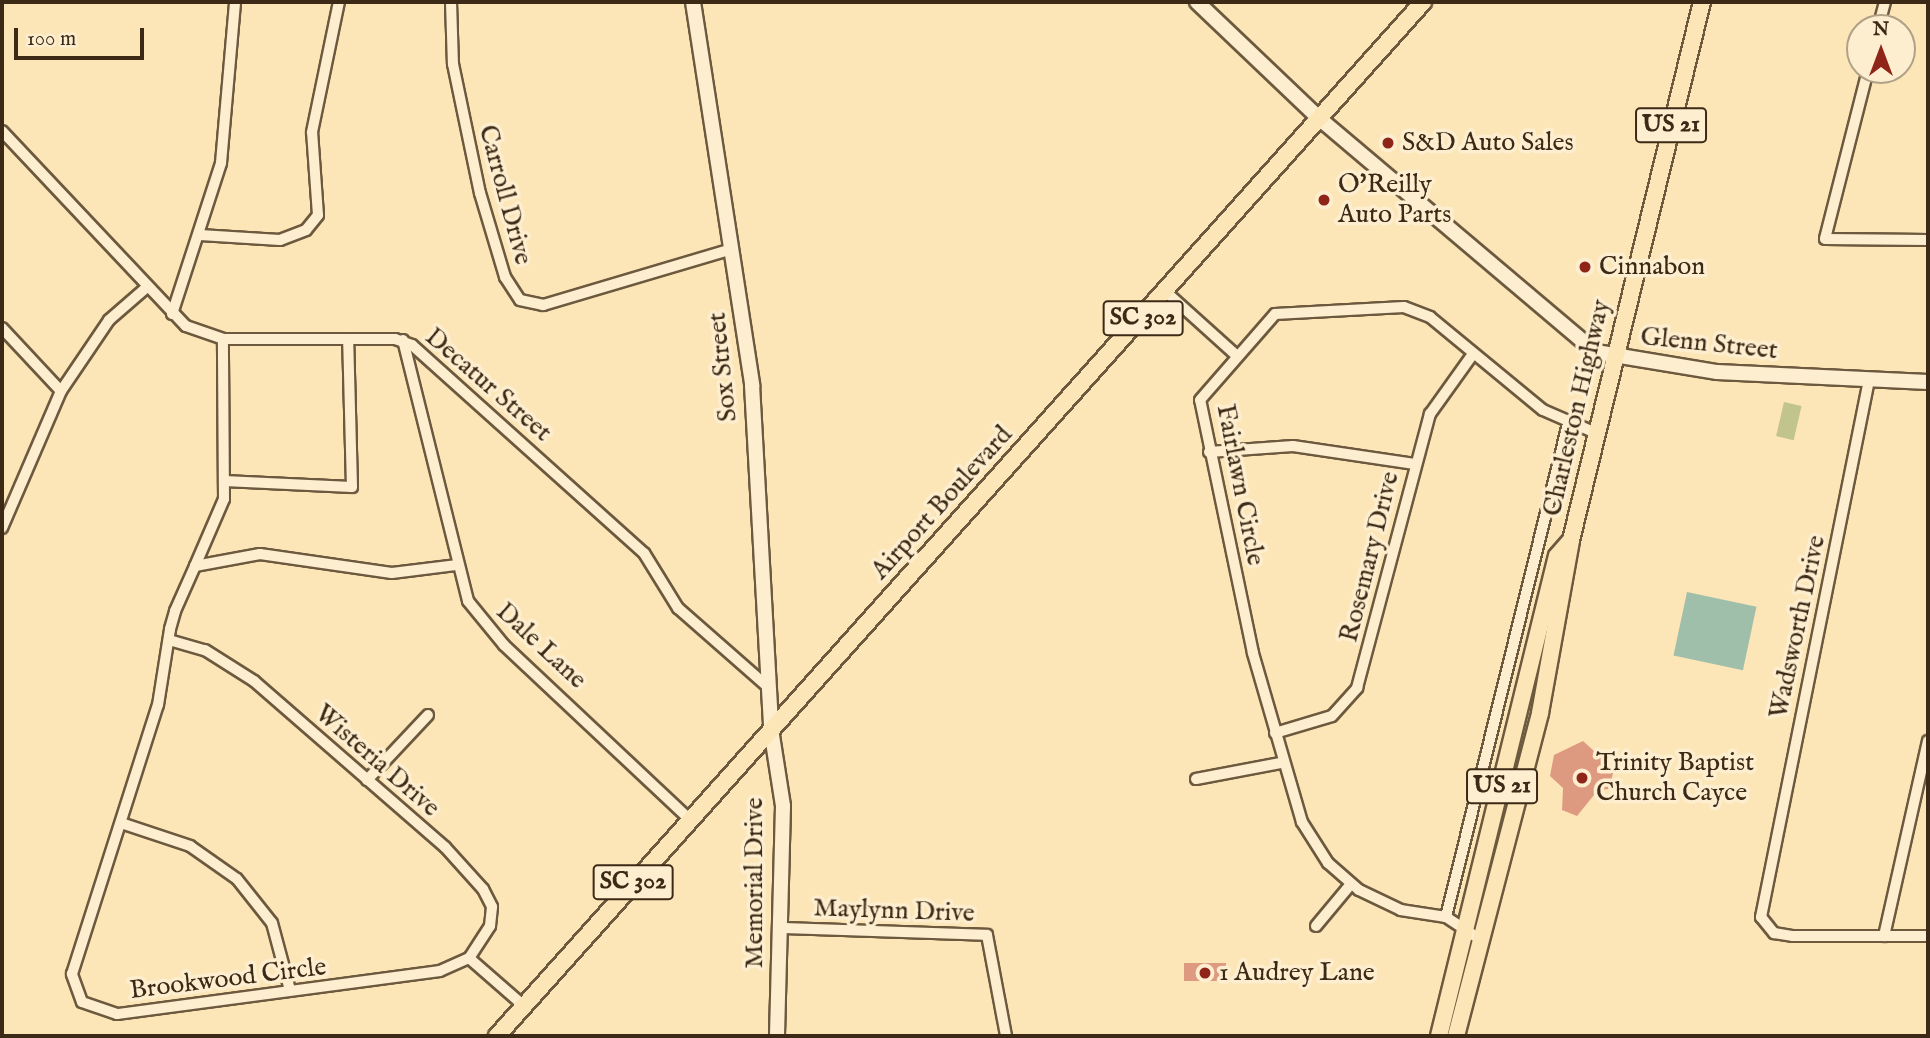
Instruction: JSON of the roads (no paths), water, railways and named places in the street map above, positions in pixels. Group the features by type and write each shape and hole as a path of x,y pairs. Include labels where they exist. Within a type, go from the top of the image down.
{"main road":[{"name":"Airport Boulevard","path":"496,1036 1166,292 1423,2"},
{"name":"Charleston Highway","path":"1456,1036 1540,713 1571,540 1702,2"},
{"name":"Charleston Highway","path":"1439,1036 1557,556 1571,540"}],"street":[{"path":"172,314 221,163 235,2"},
{"path":"200,234 280,240 306,230 318,215 312,132 339,2"},
{"name":"Carroll Drive","path":"452,2 453,64 477,180 505,277 520,300 542,306 732,249"},
{"name":"Sox Street","path":"693,2 752,385 771,729"},
{"name":"Glenn Street","path":"1197,2 1320,119 1574,337 1614,358 1869,380 1928,382"},
{"path":"1864,84 1825,239 1928,240"},
{"name":"Decatur Street","path":"2,131 172,314 223,339 403,340 644,553 678,608 769,688"},
{"path":"2,528 61,391 109,320 147,287"},
{"path":"1166,292 1236,355"},
{"name":"Fairlawn Circle","path":"1481,940 1446,917 1401,910 1351,884 1311,839 1281,763 1209,452 1200,400 1236,355 1275,314 1358,307 1422,313 1568,424 1597,433"},
{"path":"2,328 61,391"},
{"name":"Brookwood Circle","path":"223,339 224,499 195,566 169,640 158,705 73,965 72,984 82,1002 128,1014 290,990 422,976 469,958"},
{"path":"223,481 352,487 348,339"},
{"name":"Dale Lane","path":"403,340 456,565 468,601 491,632 689,819"},
{"name":"Rosemary Drive","path":"1275,733 1332,716 1357,688 1433,405 1473,354"},
{"name":"Wadsworth Drive","path":"1869,380 1761,917 1774,933 1793,936 1928,936"},
{"name":"Charleston Highway","path":"1446,917 1568,424"},
{"path":"1209,452 1293,446 1415,464"},
{"path":"195,566 260,554 392,573 456,565"},
{"name":"Wisteria Drive","path":"169,640 239,669 445,847 489,898 490,926 469,958"},
{"path":"368,780 428,715"},
{"name":"Memorial Drive","path":"771,729 783,806 777,1036"},
{"path":"1884,936 1928,741"},
{"path":"1196,779 1281,763"},
{"path":"121,823 190,846 237,879 272,923 290,990"},
{"path":"1316,926 1351,884"},
{"name":"Maylynn Drive","path":"781,928 987,935 1006,1036"},
{"path":"469,958 524,1006"}],"place":[{"name":"S&D Auto Sales","path":"1388,143"},
{"name":"O'Reilly Auto Parts","path":"1324,200"},
{"name":"Cinnabon","path":"1585,267"},
{"name":"Trinity Baptist Church Cayce","path":"1582,778"},
{"name":"1 Audrey Lane","path":"1205,973"}]}
